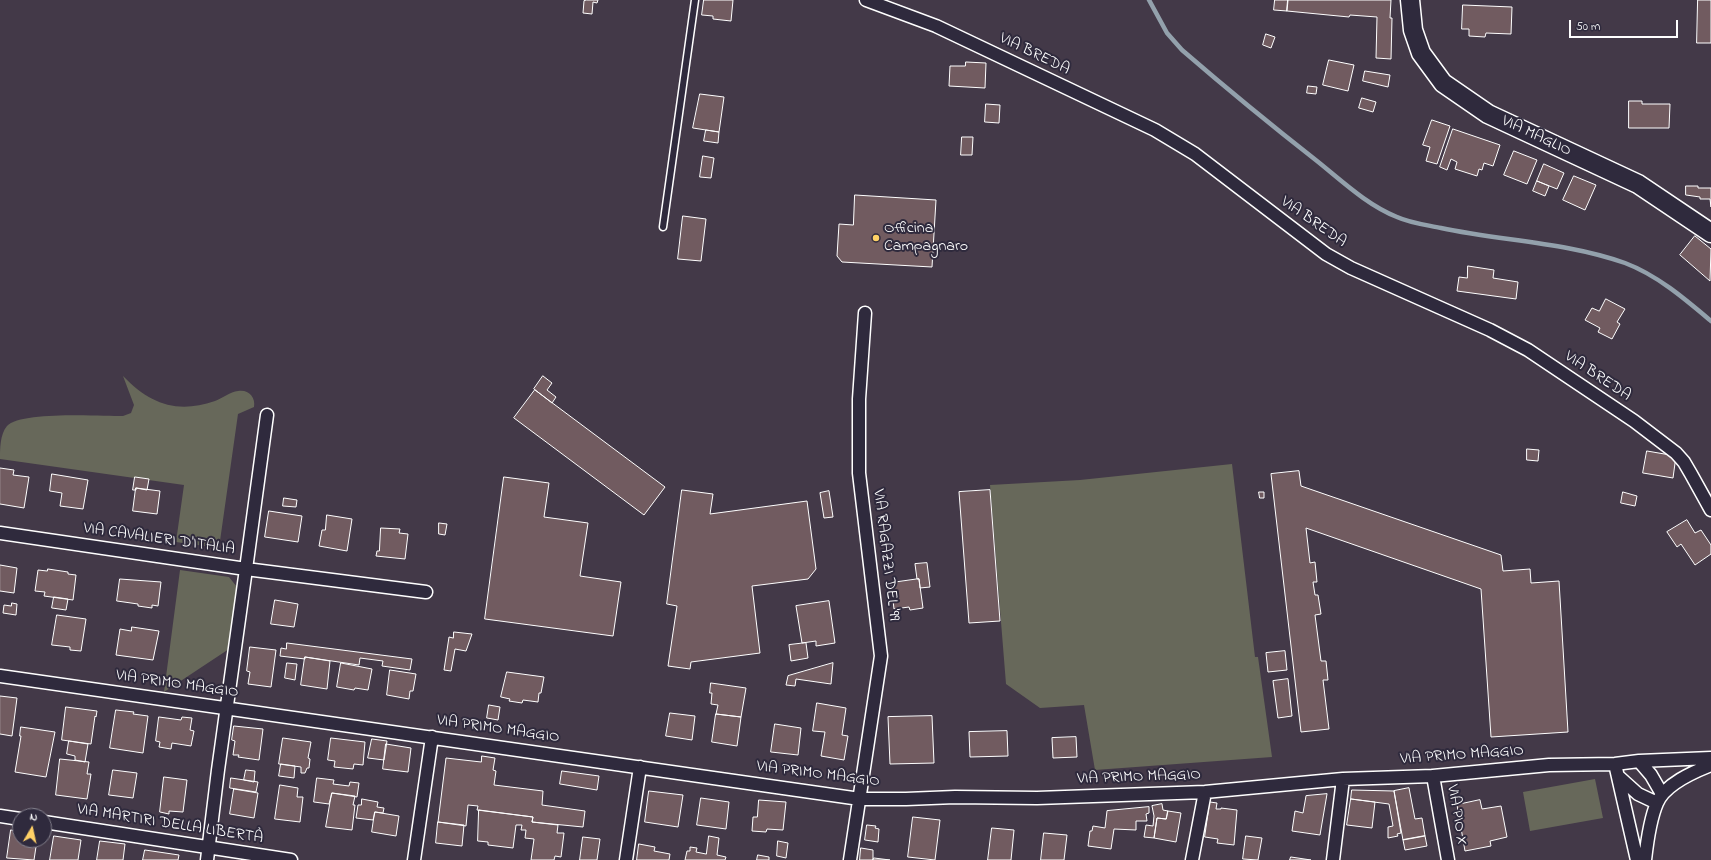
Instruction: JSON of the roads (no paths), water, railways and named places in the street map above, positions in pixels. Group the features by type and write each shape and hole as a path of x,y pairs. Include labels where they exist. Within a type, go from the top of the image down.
{"main road":[{"name":"VIA MAGLIO","path":"1410,0 1413,30 1421,53 1443,83 1488,114 1638,184 1711,233"}],"street":[{"name":"VIA BREDA","path":"866,0 936,26 1155,130 1195,154 1326,254 1351,268 1490,330 1528,350 1634,421 1676,453 1692,474 1711,510"},
{"name":"VIA RAGAZZI DEL '99","path":"850,860 881,656 859,473 858,399 865,313"},
{"path":"267,415 246,569 426,592"},
{"name":"VIA CAVALIERI D'ITALIA","path":"0,533 246,569 226,708 208,854"},
{"name":"VIA PRIMO MAGGIO","path":"0,676 860,799 906,799 955,796 1037,798 1205,792 1343,779 1433,776 1549,765 1615,764 1639,761 1711,758"},
{"path":"414,860 432,737"},
{"path":"1639,761 1651,775 1659,798 1648,838 1645,860"},
{"path":"1615,764 1637,860"},
{"path":"1659,798 1689,773 1711,765"},
{"path":"626,860 640,767"},
{"name":"VIA PIO X","path":"1433,776 1448,860"},
{"path":"1618,776 1638,794 1659,798"},
{"path":"1334,860 1343,779"},
{"path":"1192,860 1205,792"},
{"path":"0,816 12,818"},
{"name":"VIA MARTIRI DELLA LIBERTÀ","path":"52,824 208,854 291,860"}],"lane":[{"path":"663,227 694,0"}],"waterway":[{"path":"1149,0 1167,33 1182,50 1283,134 1355,192 1375,206 1402,219 1419,224 1580,250 1625,263 1659,281 1681,296 1711,321"}],"place":[{"name":"Officina Campagnaro","path":"876,238"}]}
